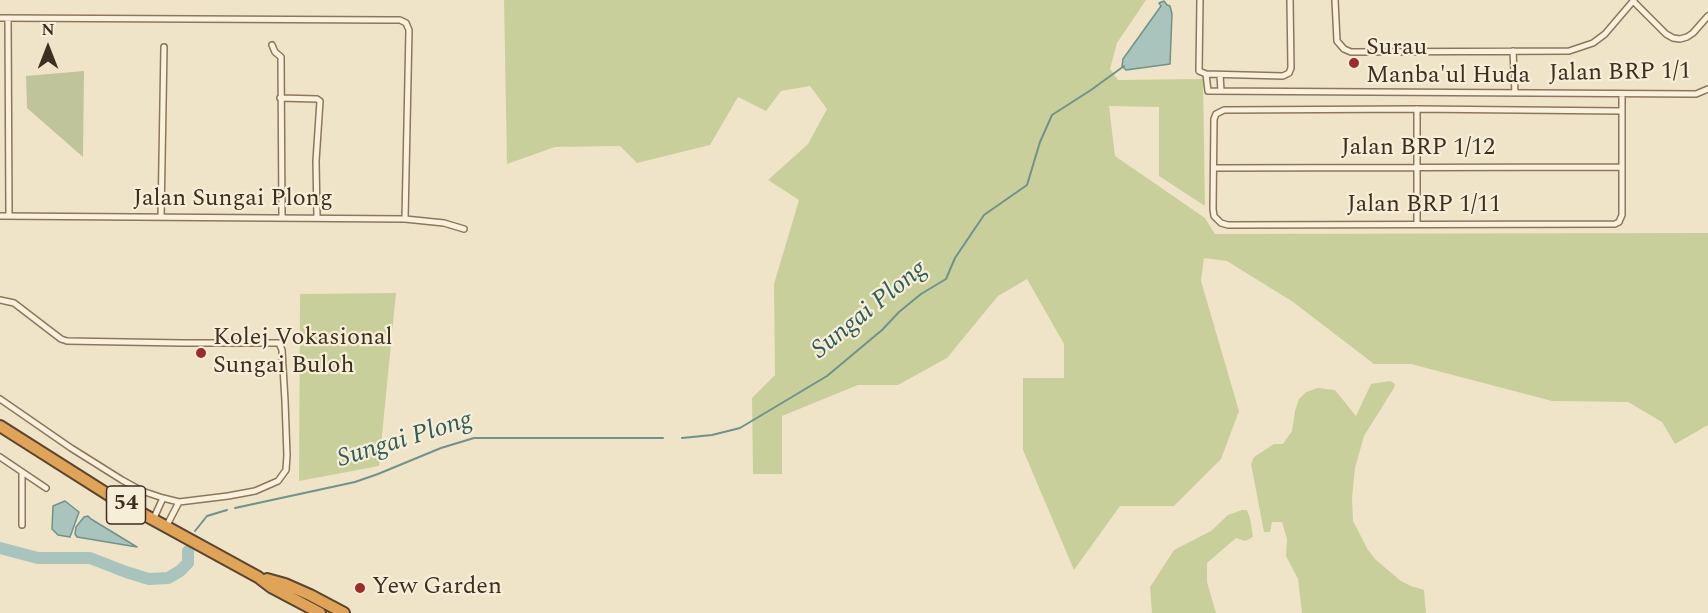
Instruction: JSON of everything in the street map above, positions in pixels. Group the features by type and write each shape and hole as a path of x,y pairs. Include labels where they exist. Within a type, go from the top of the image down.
{"highway":[{"name":"54","path":"0,426 112,497 318,612"},
{"name":"54","path":"258,577 285,584 344,613"},
{"path":"285,584 309,599 318,612 326,609 335,613"}],"street":[{"path":"1200,0 1199,71 1220,75 1283,76 1288,74 1291,68 1290,0"},
{"path":"1335,0 1337,41 1344,49 1351,51 1561,51 1585,47 1605,34 1634,0 1666,34 1673,38 1687,37 1708,16"},
{"path":"0,18 400,20 406,23 409,30 405,219"},
{"path":"8,18 9,216"},
{"path":"272,45 281,57 282,217"},
{"path":"161,217 164,47"},
{"path":"1514,51 1515,93"},
{"name":"Jalan BRP 1/1","path":"1206,74 1208,91 1696,94 1708,89"},
{"path":"1220,75 1221,91"},
{"name":"Jalan BRP 1/11","path":"1417,109 1224,110 1216,114 1214,119 1214,216 1221,223 1228,225 1615,224 1623,215 1622,94"},
{"path":"280,98 320,101 316,161 317,218"},
{"path":"1417,224 1417,109 1622,111"},
{"name":"Jalan BRP 1/12","path":"1214,168 1623,167"},
{"name":"Jalan Sungai Plong","path":"0,216 405,219 444,223 464,229"},
{"path":"0,300 14,303 61,339 67,341 279,343 282,350 285,401 286,470 278,481 255,491 179,502 142,491 122,480 0,399"},
{"path":"0,457 46,488"},
{"path":"22,472 22,525"},
{"path":"153,520 163,498"},
{"path":"165,527 179,502"}],"green space":[{"path":"504,0 1146,0 1117,43 1110,69 1118,80 1203,79 1205,206 1159,176 1159,107 1109,106 1115,156 1205,218 1215,234 1708,233 1708,425 1675,444 1662,422 1628,402 1552,401 1411,364 1374,364 1293,302 1227,261 1204,258 1201,281 1239,411 1221,459 1174,506 1120,506 1074,570 1023,450 1023,378 1064,378 1064,344 1027,279 998,296 947,358 898,385 858,385 782,416 782,474 753,474 752,398 775,375 774,284 799,200 768,180 808,144 827,109 810,86 781,91 766,111 738,97 710,145 637,163 620,146 555,147 507,164"},
{"path":"84,71 83,157 27,108 26,76"},
{"path":"396,293 379,466 299,481 300,294"},
{"path":"1390,381 1395,384 1394,388 1364,436 1355,468 1352,498 1353,521 1368,550 1376,560 1401,581 1424,590 1426,613 1302,613 1298,579 1286,556 1287,539 1282,522 1272,522 1270,532 1264,532 1251,464 1254,457 1274,444 1283,444 1292,431 1299,399 1306,392 1318,388 1335,390 1356,416 1371,384"},
{"path":"1247,510 1253,537 1245,541 1236,538 1207,563 1207,582 1216,613 1152,613 1150,587 1174,550 1211,531 1228,515"}],"water":[{"path":"1164,1 1170,6 1172,14 1170,64 1126,70 1122,66 1123,59 1161,6 1159,3"},
{"path":"65,501 79,512 70,537 58,535 52,529 53,506"},
{"path":"88,516 137,547 77,537 76,527 84,517"}],"waterway":[{"name":"Sungai Plong","path":"682,438 712,435 740,428 827,376 921,294 946,279 955,258 984,215 1027,185 1040,142 1052,115 1124,66"},
{"name":"Sungai Plong","path":"235,508 355,482 441,448 474,438 663,438"},
{"name":"Sungai Plong","path":"195,531 207,516 227,510"},
{"name":"Sungai Plong","path":"0,548 38,558 90,558 149,579 168,578 180,571 188,563 188,551"}],"place":[{"name":"Surau Manba'ul Huda","path":"1354,63"},
{"name":"Kolej Vokasional Sungai Buloh","path":"201,353"},
{"name":"Yew Garden","path":"360,588"}]}
